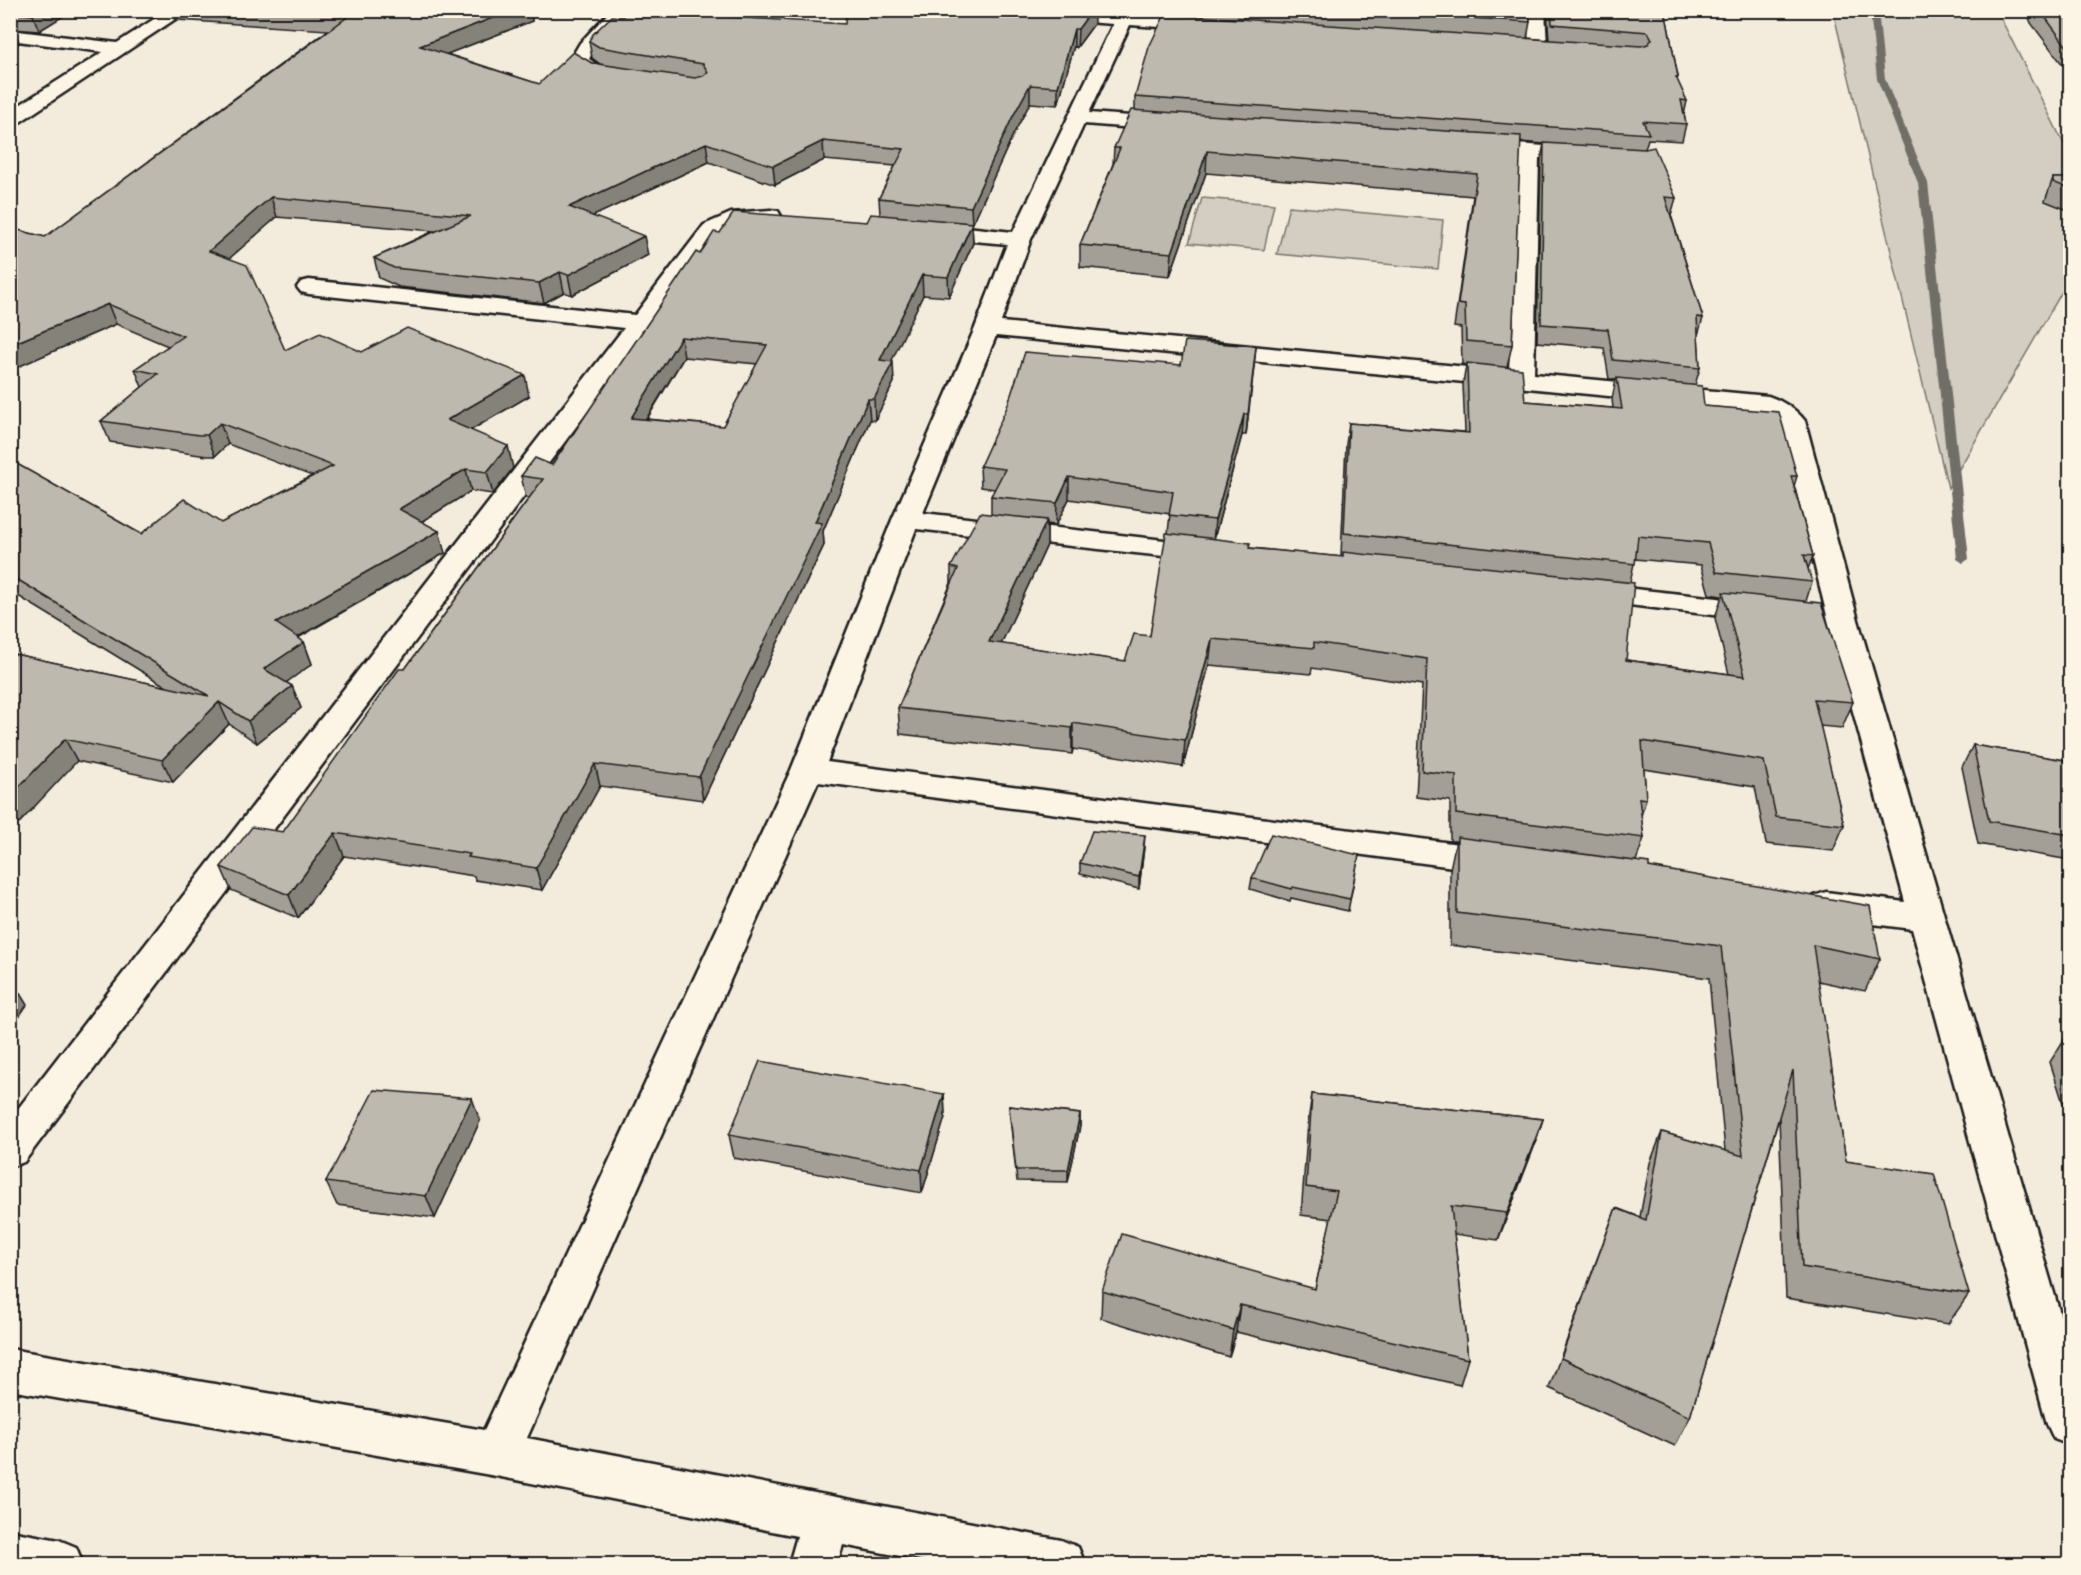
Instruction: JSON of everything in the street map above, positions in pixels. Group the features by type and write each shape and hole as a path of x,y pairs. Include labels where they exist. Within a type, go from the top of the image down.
{"street":[{"path":"10,120 181,10"},
{"path":"621,10 586,47 579,60 595,72 629,78"},
{"path":"994,10 1126,15 1219,26"},
{"path":"1536,10 1538,46"},
{"path":"496,1454 807,770 906,520 987,328 1020,239 1126,15"},
{"path":"10,35 121,50"},
{"path":"1514,45 1560,48"},
{"path":"1077,118 1196,126"},
{"path":"1458,146 1608,156"},
{"path":"1521,379 1529,151"},
{"path":"10,1150 712,230 731,220 755,216 800,218"},
{"path":"904,228 1020,239"},
{"path":"309,287 641,323"},
{"path":"987,328 1768,404 1792,421 1819,618 1926,918 2070,1424"},
{"path":"906,520 1238,556"},
{"path":"1558,590 1819,618"},
{"path":"807,770 1526,865"},
{"path":"1797,901 1926,918"},
{"path":"10,1369 496,1454 1061,1564"},
{"path":"813,1564 827,1517"},
{"path":"10,1555 59,1564"}],"shaded area":[{"path":"1833,11 1997,11 2070,156 2070,278 1948,488"},
{"path":"1202,198 1274,204 1264,250 1189,243"},
{"path":"1289,206 1443,220 1438,269 1277,254"}],"building":[{"path":"10,10 40,10 33,15 10,13"},
{"path":"285,10 513,10 420,46 539,84 573,52 592,63 695,78 708,72 703,64 599,47 589,41 612,16 622,17 628,11 845,24 846,10 1092,10 1078,29 1074,29 1058,87 1030,85 1012,118 971,207 879,198 904,149 823,141 773,166 706,143 569,207 644,236 568,275 560,272 539,283 394,268 374,258 471,216 271,197 209,251 247,265 285,350 320,333 362,352 407,328 525,375 447,420 508,446 487,472 466,469 399,509 439,531 276,623 304,642 264,669 292,686 248,721 219,702 162,760 65,739 10,796 10,653 209,696 10,575 10,460 141,534 184,499 221,523 333,466 220,423 207,435 199,435 101,421 158,374 135,369 183,336 108,304 10,345 10,228 45,237 350,15"},
{"path":"1352,10 1529,10 1530,22"},
{"path":"1551,10 1665,10 1678,77 1676,77 1687,101 1681,100 1686,124 1643,121 1649,134 1135,97 1149,47 1165,14 1641,46 1648,44 1652,39 1648,32 1552,24"},
{"path":"2040,10 2070,10 2070,51"},
{"path":"1131,110 1521,136 1512,345 1466,341 1465,305 1458,304 1477,174 1207,151 1172,253 1080,245 1120,148 1114,148"},
{"path":"1544,143 1645,149 1654,147 1676,198 1665,197 1703,318 1697,317 1700,368 1613,360 1608,329 1541,324"},
{"path":"2053,178 2070,178 2070,189 2053,182"},
{"path":"734,212 867,222 871,214 972,223 948,277 922,275 880,360 893,362 874,399 868,399 815,522 822,523 699,777 595,764 536,868 468,857 470,854 335,833 289,895 221,867 252,827 283,832 399,669 405,669 543,479 521,476 535,458 552,465 696,252 700,254 714,232 720,233","holes":["681,337 767,345 723,426 631,418"]},
{"path":"1185,341 1256,346 1248,414 1244,414 1215,520 1169,515 1173,492 1069,477 1057,503 991,496 1005,469 980,466 1007,407 1025,352 1181,365"},
{"path":"1467,363 1522,369 1525,401 1622,409 1617,378 1702,386 1704,406 1779,412 1797,476 1791,476 1813,556 1804,555 1812,582 1716,572 1708,543 1638,536 1635,564 1344,533 1349,423 1469,433"},
{"path":"980,513 1047,520 989,642 1125,661 1134,634 1150,636 1166,533 1250,543 1249,548 1343,557 1343,552 1634,583 1626,660 1745,676 1723,592 1821,603 1853,702 1814,699 1844,825 1776,817 1764,761 1642,741 1646,799 1639,798 1644,838 1456,814 1456,775 1422,771 1427,659 1314,642 1314,648 1212,639 1185,740 1073,723 1072,728 898,708 958,569 951,567"},
{"path":"1973,745 2070,761 2070,835 1989,821"},
{"path":"1092,831 1145,835 1139,877 1080,863"},
{"path":"1271,834 1359,855 1350,899 1293,887 1292,889 1252,878"},
{"path":"1457,837 1649,863 1649,867 1870,906 1880,959 1813,945 1846,1161 1934,1174 1969,1294 1802,1267 1793,1070 1690,1417 1561,1358 1616,1208 1646,1220 1662,1132 1743,1156 1721,946 1457,913"},
{"path":"760,1061 944,1094 921,1170 729,1135"},
{"path":"374,1090 472,1098 426,1196 326,1182"},
{"path":"1312,1094 1543,1119 1507,1213 1451,1206 1468,1359 1240,1305 1233,1330 1102,1291 1122,1234 1315,1289 1337,1191 1306,1187"},
{"path":"1009,1106 1080,1114 1068,1170 1016,1170"}],"waterway":[{"path":"1874,10 1881,79 1923,183 1963,559"}]}
